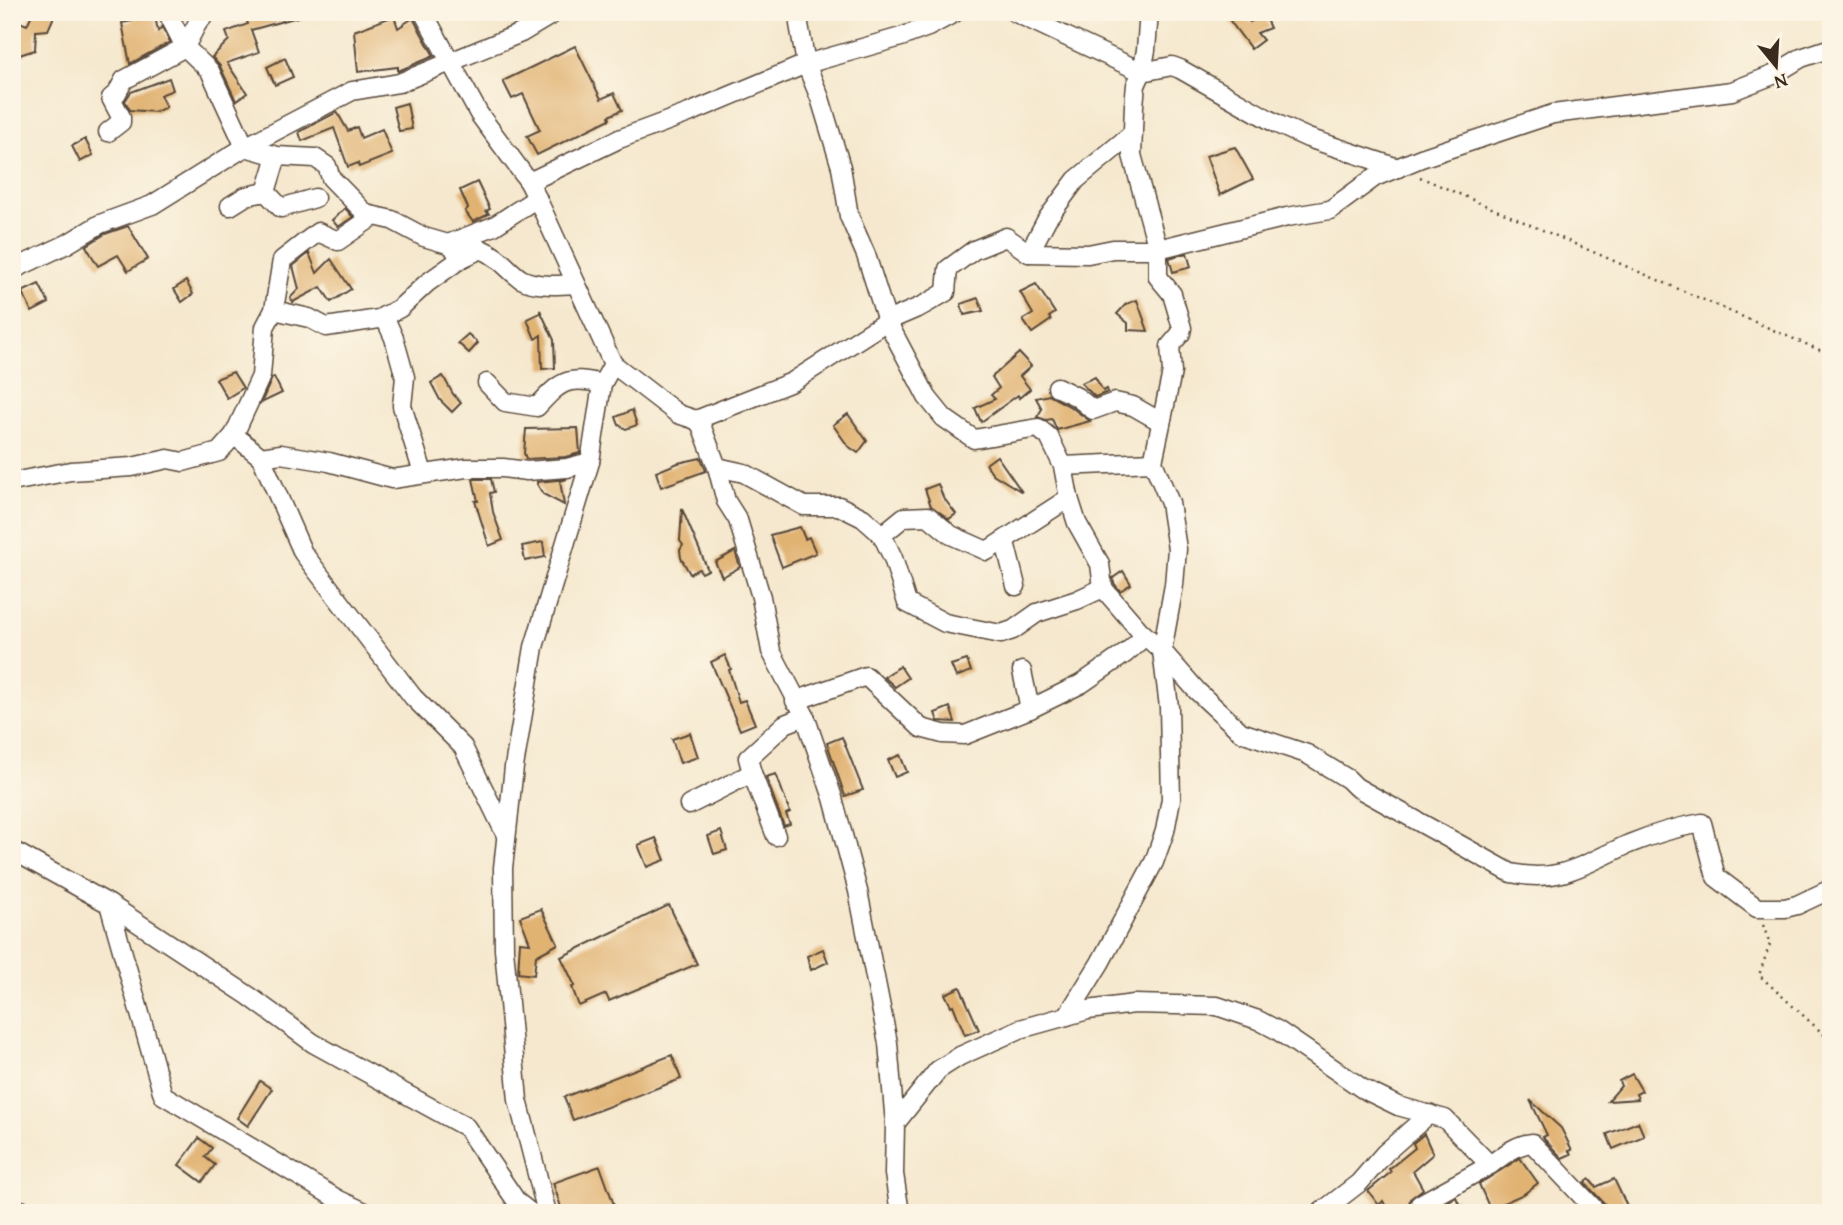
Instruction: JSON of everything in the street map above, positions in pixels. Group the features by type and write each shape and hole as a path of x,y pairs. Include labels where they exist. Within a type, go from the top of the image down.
{"street":[{"path":"167,12 185,47 210,71 245,147 277,156 315,158 327,166 331,178 366,214 392,220 424,237 448,244 462,258"},
{"path":"108,132 121,122 111,98 124,80 185,47 207,12"},
{"path":"423,12 480,114 533,190 613,364 678,414 696,420 701,425 726,501 738,520 761,597 771,652 805,716 833,798 858,891 888,1043 895,1124 894,1174 900,1213"},
{"path":"12,270 100,225 152,205 245,147 352,91 399,83 521,33 556,12"},
{"path":"800,12 799,24 806,64 842,167 853,226 866,256 887,321 926,395 944,418 974,439 1038,428 1049,437 1063,466 1077,523 1100,564 1103,587 1197,691 1241,732 1307,754 1356,787 1507,872 1548,877 1573,870 1632,843 1702,823 1716,877 1757,908 1797,905 1831,889"},
{"path":"448,244 494,226 533,190 619,139 806,64 901,37 956,12"},
{"path":"1014,12 1142,72 1172,66 1180,69 1277,124 1308,138 1398,167"},
{"path":"1067,1016 1100,963 1154,862 1165,831 1171,799 1169,707 1162,651 1174,585 1177,549 1170,503 1153,462 1172,372 1170,346 1182,328 1172,293 1158,277 1158,249 1132,155 1136,85 1142,72 1149,12"},
{"path":"696,420 792,382 887,321 946,292 948,269 974,250 1006,237 1029,253 1088,254 1113,249 1158,249 1287,217 1331,210 1369,181 1398,167 1553,114 1732,91 1773,75 1801,58 1831,48"},
{"path":"1029,253 1048,219 1076,180 1133,133"},
{"path":"266,192 277,156"},
{"path":"266,192 281,208 315,198"},
{"path":"230,206 246,196 266,192"},
{"path":"12,482 71,471 132,467 168,459 183,462 219,452 234,435 261,376 265,327 274,310 282,260 318,232 338,241 374,216"},
{"path":"274,310 309,318 326,327 384,316 400,308 462,258 481,249 503,261 519,278 526,281 553,285 576,284"},
{"path":"384,316 394,338 405,377 402,406 423,473"},
{"path":"547,1213 518,1100 504,949 503,868 514,767 534,646 590,462 602,384 613,364"},
{"path":"487,383 505,402 537,407 558,385 567,381 581,379 602,384"},
{"path":"1057,387 1077,397 1093,410 1115,402 1133,406 1161,422"},
{"path":"234,435 261,457 303,553 414,697 463,747 506,836"},
{"path":"261,457 281,454 329,462 391,478 466,468 527,471 567,468 590,462"},
{"path":"1063,466 1153,462"},
{"path":"717,467 744,473 804,506 839,506 863,518 882,535 893,558 907,603 951,624 1001,634 1037,614 1077,600 1103,587"},
{"path":"882,535 904,517 928,516 951,535 987,551 1069,498"},
{"path":"1005,541 1016,586"},
{"path":"795,701 866,676 921,729 956,736 978,731 1081,684 1126,653 1145,636"},
{"path":"1022,671 1030,709"},
{"path":"776,836 748,758 785,724 805,716"},
{"path":"690,804 752,773"},
{"path":"12,850 109,904 249,996 313,1043 466,1127 517,1202 531,1213"},
{"path":"109,904 163,1095 339,1200 367,1213"},
{"path":"895,1124 933,1075 960,1056 1020,1028 1134,1003 1222,1007 1278,1030 1363,1089 1398,1106 1446,1119 1490,1165"},
{"path":"1320,1213 1359,1183 1385,1153 1429,1114"},
{"path":"1420,1204 1528,1142 1532,1143 1598,1213"},
{"path":"12,1208 32,1213"}],"path":[{"path":"1398,167 1831,355"},
{"path":"1757,908 1770,944 1759,975 1831,1041"}],"building":[{"path":"33,12 56,12 48,30 36,31 35,50 16,56 17,21 27,25"},
{"path":"130,12 154,12 158,31 162,27 170,42 130,64 122,23 132,21"},
{"path":"255,12 300,12 301,16 251,30 259,52 227,63 247,93 236,101 220,66 212,57 229,40 226,32 248,24 245,15"},
{"path":"1243,12 1250,22 1264,15 1270,28 1257,33 1263,40 1251,49 1230,21"},
{"path":"394,16 398,28 413,18 434,56 398,71 398,67 358,72 354,31"},
{"path":"575,46 601,99 614,93 622,110 609,116 610,119 537,155 527,136 540,130 523,94 512,99 503,81"},
{"path":"285,58 293,77 275,85 267,67"},
{"path":"169,78 173,90 160,95 166,107 156,112 130,110 125,101 131,92"},
{"path":"407,103 412,129 399,131 393,107"},
{"path":"337,112 348,131 357,127 361,138 382,129 392,154 359,167 358,163 348,167 334,128 302,141 299,132"},
{"path":"85,139 93,155 80,162 72,146"},
{"path":"1235,147 1253,179 1220,195 1206,156"},
{"path":"477,182 490,209 486,211 489,214 473,222 465,211 468,208 460,190"},
{"path":"345,208 353,217 338,227 332,220"},
{"path":"128,226 148,259 128,271 118,255 98,266 86,246 105,234"},
{"path":"309,253 317,273 331,259 351,289 331,302 321,287 293,302 290,298 299,289 293,266"},
{"path":"1187,253 1191,267 1173,272 1169,258"},
{"path":"186,281 193,294 182,302 174,289"},
{"path":"39,284 49,303 32,312 22,292"},
{"path":"1036,284 1055,313 1049,317 1051,320 1032,333 1023,320 1033,314 1020,292"},
{"path":"978,298 983,311 964,315 961,304"},
{"path":"1137,300 1148,331 1128,330 1128,323 1117,314 1126,304"},
{"path":"540,310 554,340 555,368 542,369 541,335 535,339 527,319 540,313"},
{"path":"468,334 478,343 469,353 458,343"},
{"path":"1019,353 1031,366 1020,376 1030,389 981,422 975,408 995,399 991,395 999,388 992,377"},
{"path":"233,372 243,388 227,398 216,379"},
{"path":"443,376 461,403 452,412 440,400 431,383"},
{"path":"274,377 282,393 261,403 272,378"},
{"path":"1095,377 1103,391 1107,389 1108,392 1095,397 1081,383"},
{"path":"1049,395 1090,421 1057,430 1052,419 1037,417 1042,409 1036,398"},
{"path":"632,410 637,425 626,429 619,425 616,417"},
{"path":"848,414 867,441 858,453 848,446 833,425"},
{"path":"578,428 580,453 565,457 526,459 526,429"},
{"path":"997,456 1022,492 993,474 986,464"},
{"path":"701,458 706,471 661,487 656,472"},
{"path":"473,479 491,479 494,492 490,493 493,512 503,540 489,546 475,501 478,501"},
{"path":"567,479 560,481 564,505 543,494 537,484 537,482"},
{"path":"938,484 943,497 956,514 949,519 931,506 925,489"},
{"path":"682,509 708,570 702,573 699,569 690,574 681,558"},
{"path":"800,527 805,539 809,537 816,553 782,567 770,535"},
{"path":"543,542 545,557 525,561 522,546"},
{"path":"735,551 740,567 722,577 715,562"},
{"path":"1123,571 1131,584 1120,591 1113,578"},
{"path":"725,655 739,702 745,700 755,724 740,730 711,662"},
{"path":"967,660 971,671 956,677 951,665"},
{"path":"900,666 908,678 895,687 884,677"},
{"path":"950,707 955,722 938,721 935,713"},
{"path":"690,733 698,757 680,763 672,739"},
{"path":"842,737 863,790 845,796 827,743"},
{"path":"900,755 907,772 895,777 888,760"},
{"path":"776,774 790,812 786,814 790,824 784,826 766,777"},
{"path":"721,831 727,850 714,854 708,836"},
{"path":"656,838 665,860 647,867 638,845"},
{"path":"669,905 697,964 609,1001 606,994 579,1006 572,987 575,986 561,957"},
{"path":"541,909 558,944 536,956 534,975 518,973 520,942 530,943 520,917"},
{"path":"823,949 828,962 811,970 807,956"},
{"path":"960,987 979,1030 965,1035 953,1005 951,1006 945,994"},
{"path":"672,1055 681,1079 573,1120 564,1097"},
{"path":"1632,1074 1642,1091 1636,1094 1638,1099 1608,1101 1621,1086 1619,1081"},
{"path":"260,1081 272,1089 248,1126 237,1118"},
{"path":"1530,1100 1561,1128 1572,1150 1569,1151 1571,1154 1562,1158 1545,1140 1543,1137 1547,1135"},
{"path":"1638,1122 1644,1136 1613,1149 1607,1134"},
{"path":"1424,1134 1433,1154 1413,1171 1423,1189 1410,1199 1409,1205 1413,1213 1389,1213 1383,1201 1379,1205 1368,1191 1415,1148 1413,1143"},
{"path":"199,1138 212,1148 205,1157 215,1165 202,1182 179,1165"},
{"path":"1520,1158 1538,1183 1524,1194 1490,1209 1479,1184"},
{"path":"600,1166 617,1213 563,1213 553,1183"},
{"path":"1589,1179 1596,1187 1614,1179 1628,1208 1618,1213 1609,1213 1606,1205 1585,1183"},
{"path":"1456,1197 1463,1213 1428,1213"}]}
